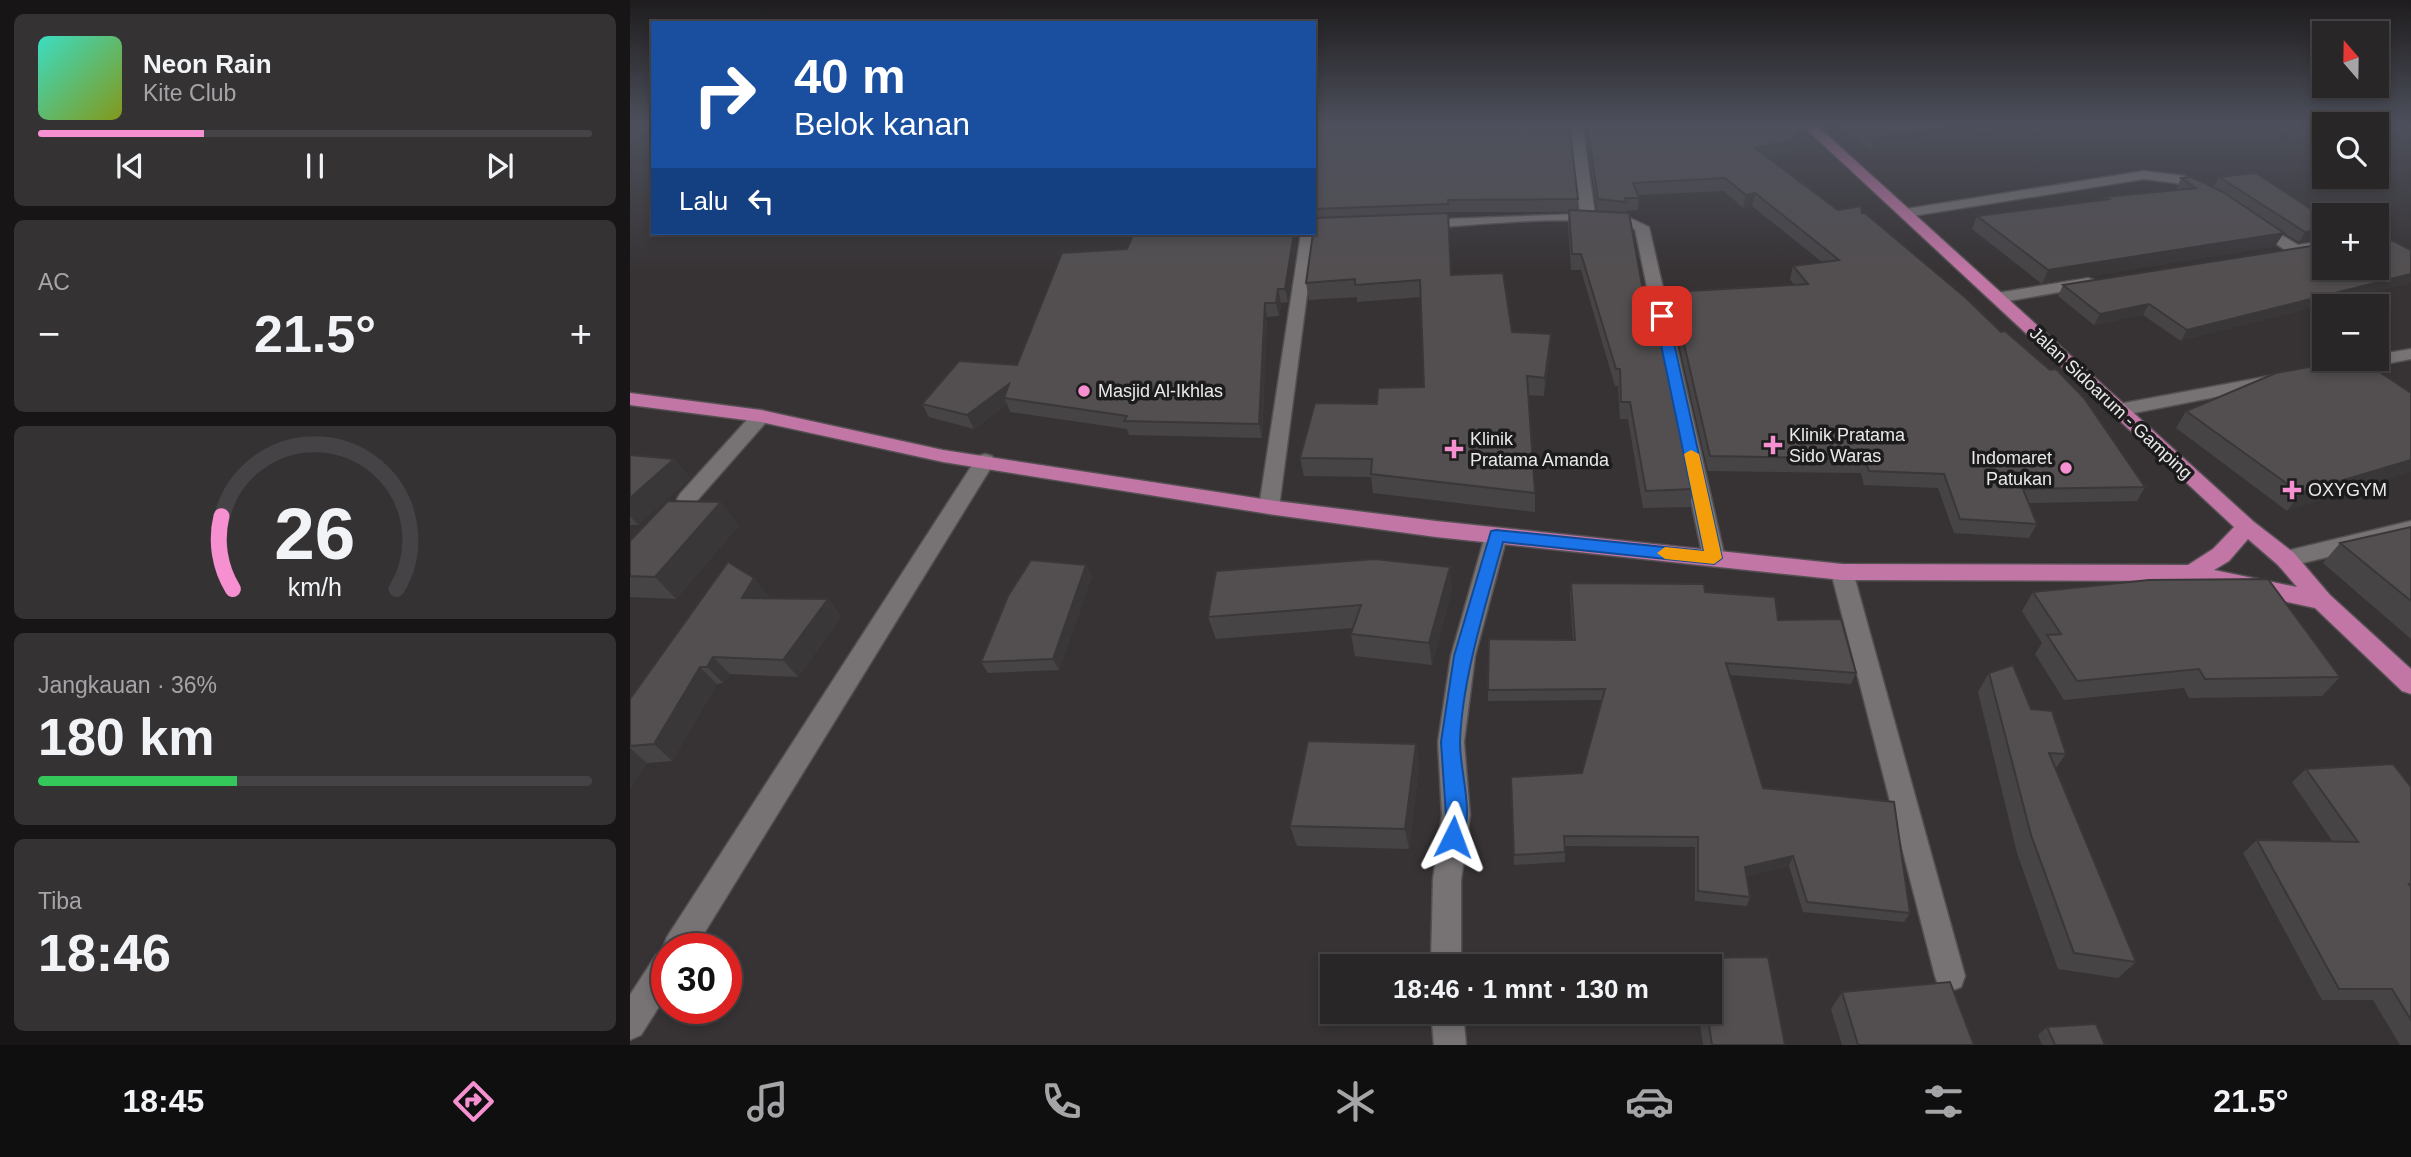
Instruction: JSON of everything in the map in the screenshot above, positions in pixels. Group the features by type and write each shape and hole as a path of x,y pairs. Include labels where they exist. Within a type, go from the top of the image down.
{"main road":[{"name":"Jalan Sidoarum - Gamping","path":"1861,173 2247,527 2286,559 2322,601 2411,684"},
{"path":"630,399 761,416 943,456 1269,507 1496,536 1842,572 2192,573 2322,601"},
{"path":"2192,573 2221,555 2247,527"}],"street":[{"path":"1582,173 1588,218"},
{"path":"1906,213 2144,175 2179,179 2219,199"},
{"path":"2241,214 2295,250"},
{"path":"1410,224 1588,218 1632,221 1642,227 1714,558"},
{"path":"1269,507 1308,235"},
{"path":"2267,254 2312,248"},
{"path":"1997,298 2105,281"},
{"path":"2319,372 2411,354"},
{"path":"2119,410 2292,377"},
{"path":"687,499 761,416"},
{"path":"687,933 985,461"},
{"path":"2286,559 2411,529"},
{"path":"1446,954 1447,880 1456,815 1451,742 1463,656 1496,536"},
{"path":"1842,572 1950,976"},
{"path":"630,1024 651,991"},
{"path":"1448,1024 1450,1045"}],"building":[{"path":"1316,173 1575,173 1578,199 1448,200 1448,204 1316,209"},
{"path":"1594,173 1788,173 1838,210 1861,206 1862,213 1966,298 2001,332 2005,331 2050,370 2056,369 2084,398 2145,487 2023,489 2037,524 1960,519 1944,474 1869,471 1865,459 1710,456 1672,292 1808,284 1793,266 1839,260 1755,193 1746,195 1725,178 1633,183 1639,198 1625,198 1626,202 1598,199"},
{"path":"2256,173 2312,210 2312,231 2305,232 2219,177"},
{"path":"2191,177 2223,192 2284,233 2048,270 1977,216 2109,199 2106,197 2196,188 2181,178"},
{"path":"1569,210 1629,213 1643,291 1651,290 1693,489 1646,491 1630,402 1621,402 1620,369 1616,369 1581,254 1572,254"},
{"path":"1448,213 1451,275 1503,273 1512,332 1551,334 1545,378 1527,376 1535,493 1371,474 1372,459 1300,458 1315,403 1377,404 1378,388 1424,387 1420,280 1355,285 1355,279 1306,283 1313,235 1316,235 1316,218"},
{"path":"1133,235 1294,235 1285,289 1278,289 1276,303 1265,303 1259,424 1124,421 1127,416 1004,398 1009,384 967,415 922,404 959,361 1017,365 1062,253 1127,249"},
{"path":"2389,239 2411,250 2411,274 2389,280"},
{"path":"2312,246 2312,280 2387,280 2331,294 2312,294 2312,299 2187,330 2149,304 2100,314 2063,285"},
{"path":"2312,366 2312,371 2378,371 2411,393 2411,460 2300,493 2186,411 2276,373"},
{"path":"630,455 674,459 630,498"},
{"path":"668,501 721,502 655,577 630,576 630,541"},
{"path":"2411,527 2411,601 2340,543"},
{"path":"1375,559 1450,567 1429,643 1351,634 1361,605 1208,617 1216,571"},
{"path":"1031,560 1086,565 1053,659 981,662 1008,596"},
{"path":"728,562 754,578 742,598 828,599 783,660 713,657 707,667 700,667 654,744 630,746 630,699"},
{"path":"2268,579 2340,677 2205,679 2199,669 2077,681 2047,635 2061,634 2033,592 2149,580"},
{"path":"1571,583 1704,584 1705,592 1775,597 1778,620 1841,619 1856,673 1726,663 1763,788 1894,802 1910,913 1807,902 1793,856 1745,867 1750,897 1698,891 1698,837 1564,836 1565,852 1514,855 1511,777 1582,773 1605,689 1488,690 1489,639 1575,640"},
{"path":"2013,665 2031,709 2052,711 2066,754 2049,753 2136,962 2074,953 2031,835 1989,673"},
{"path":"1308,741 1416,744 1405,829 1290,826"},
{"path":"2393,764 2411,787 2411,1020 2392,989 2339,989 2257,840 2358,842 2306,769"},
{"path":"1768,957 1785,1045 1712,1045 1709,1024 1722,1024 1722,958"},
{"path":"1950,982 1974,1045 1858,1045 1842,992"},
{"path":"2096,1024 2105,1045 2055,1045 2047,1027"}],"slow traffic":[{"path":"1665,553 1714,558 1691,454"}],"place":[{"name":"Masjid Al-Ikhlas","path":"1084,391"},
{"name":"Klinik Pratama Sido Waras","path":"1773,445"},
{"name":"Klinik Pratama Amanda","path":"1454,449"},
{"name":"Indomaret Patukan","path":"2066,468"},
{"name":"OXYGYM","path":"2292,490"}],"route":[{"path":"1453,837 1456,815 1451,742 1463,656 1496,536 1714,558 1662,316"}]}
